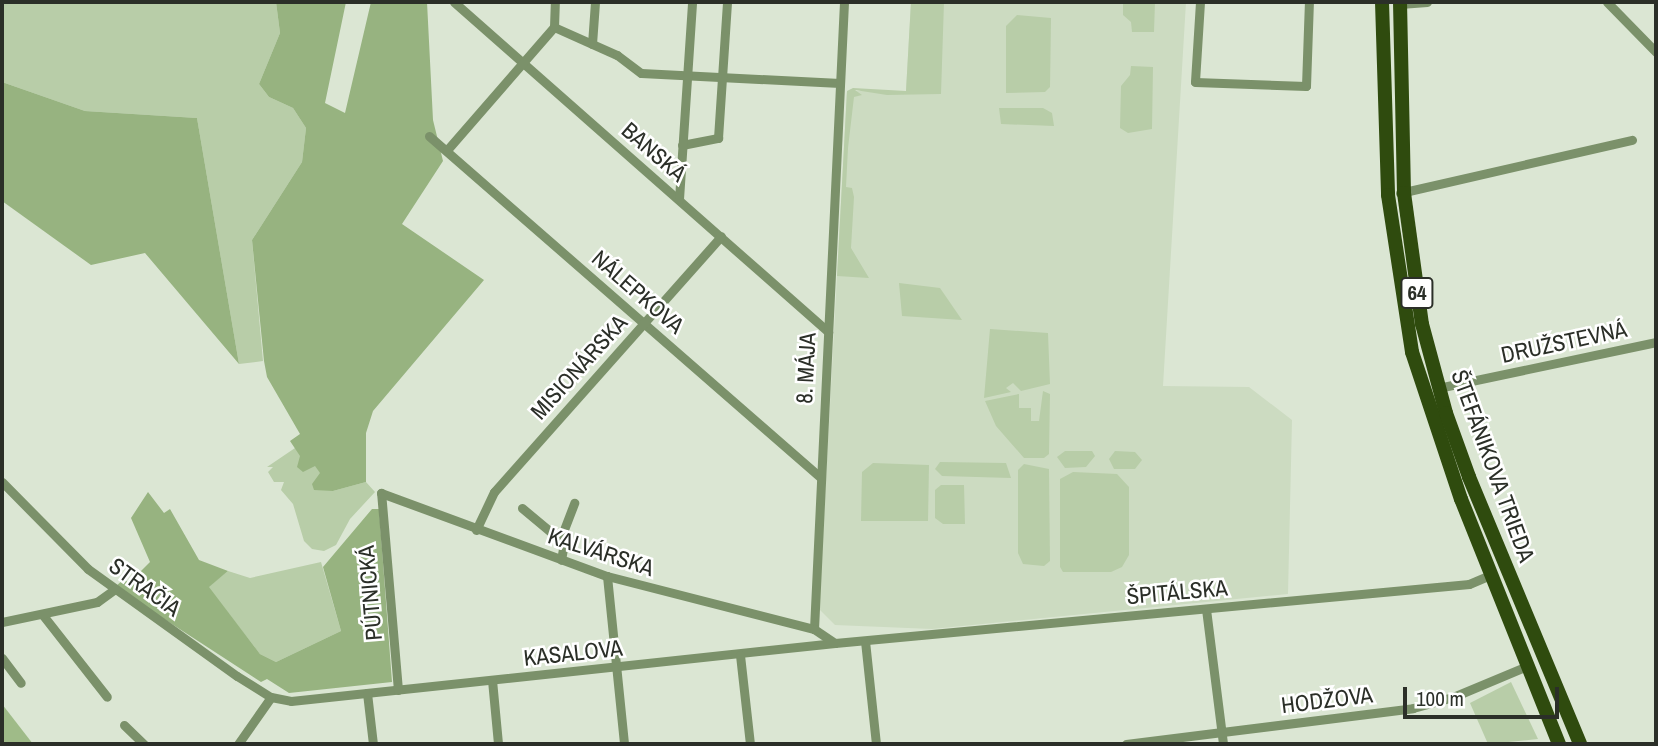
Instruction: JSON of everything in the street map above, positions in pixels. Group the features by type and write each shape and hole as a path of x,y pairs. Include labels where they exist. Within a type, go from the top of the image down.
{"main road":[{"path":"1382,3 1400,3"},
{"name":"ŠTEFÁNIKOVA TRIEDA","path":"1382,3 1388,195 1403,315 1422,391 1490,575 1559,744"},
{"name":"ŠTEFÁNIKOVA TRIEDA","path":"1400,3 1404,193 1422,324 1438,388 1506,569 1580,744"},
{"path":"1422,391 1438,388"},
{"path":"1490,575 1506,569"}],"street":[{"name":"BANSKÁ","path":"453,2 828,332"},
{"path":"592,44 594,2"},
{"path":"679,199 692,2"},
{"path":"682,145 718,138 727,2"},
{"name":"8. MÁJA","path":"814,629 844,2"},
{"path":"1200,2 1195,82 1306,86 1309,2"},
{"path":"1400,3 1427,2"},
{"path":"1607,2 1656,52"},
{"path":"447,150 554,27 554,3"},
{"path":"554,27 592,44 641,73 840,83"},
{"name":"NÁLEPKOVA","path":"429,136 820,477"},
{"path":"1388,195 1632,140"},
{"name":"MISIONÁRSKA","path":"476,530 494,492 722,236"},
{"name":"DRUŽSTEVNÁ","path":"1438,388 1656,342"},
{"name":"STRAČIA","path":"2,482 53,538 115,589 271,697 284,700"},
{"name":"KALVÁRSKA","path":"381,494 607,576 814,629"},
{"name":"PÚTNICKÁ","path":"381,494 398,690"},
{"path":"561,560 560,540 574,503"},
{"path":"522,508 560,540"},
{"name":"ŠPITÁLSKA","path":"865,641 1469,584 1490,575"},
{"path":"607,576 624,744"},
{"path":"2,622 97,602 115,589"},
{"path":"1206,609 1223,744"},
{"path":"42,614 107,697"},
{"path":"814,629 835,643"},
{"path":"865,641 876,744"},
{"name":"KASALOVA","path":"284,700 865,641"},
{"path":"740,655 750,744"},
{"path":"2,658 21,683"},
{"name":"HODŽOVA","path":"1129,744 1413,708 1527,666"},
{"path":"492,680 498,744"},
{"path":"368,693 373,744"},
{"path":"238,744 271,697"},
{"path":"124,725 144,744"}],"shaded area":[{"path":"2,2 276,2 280,33 259,84 269,97 293,108 306,128 302,162 252,240 263,361 239,364 197,118 85,111 2,82"},
{"path":"276,2 346,2 325,103 345,113 371,2 427,2 433,120 443,161 402,224 484,280 373,411 366,433 366,482 333,491 314,490 312,484 320,473 315,466 303,472 297,467 300,456 290,441 300,434 267,377 264,361 252,240 302,162 306,128 293,108 269,97 259,84 280,33"},
{"path":"911,2 1186,2 1163,386 1249,387 1292,420 1288,594 932,629 835,625 819,609 847,91 906,91"},
{"path":"911,2 944,2 941,94 887,95 855,90 862,95 854,97 846,187 852,188 854,197 851,248 869,278 837,276 847,91 853,88 906,91"},
{"path":"1123,2 1155,2 1154,32 1132,32 1131,22 1123,15"},
{"path":"1017,15 1051,18 1050,87 1045,92 1006,93 1006,26"},
{"path":"1131,66 1153,67 1152,129 1128,133 1120,128 1121,86 1130,75"},
{"path":"2,82 85,111 197,118 239,364 145,253 91,265 2,201"},
{"path":"999,108 1043,108 1052,113 1054,126 1001,124"},
{"path":"899,283 940,288 962,320 902,316"},
{"path":"990,329 1048,333 1050,384 1021,391 1013,383 1006,388 1011,392 984,398"},
{"path":"1043,391 1050,394 1049,454 1044,458 1024,458 996,426 985,401 1019,394 1019,408 1031,408 1031,421 1039,421"},
{"path":"295,448 315,465 333,491 366,482 375,492 350,519 336,545 324,551 312,549 304,541 293,504 281,490 284,482 274,482 268,472 273,467 267,467"},
{"path":"1065,451 1092,451 1095,456 1086,467 1065,468 1057,457"},
{"path":"1115,451 1135,452 1142,460 1135,469 1114,469 1109,459"},
{"path":"940,462 1006,463 1011,478 942,476 935,469"},
{"path":"873,463 929,465 928,521 861,521 862,472"},
{"path":"1024,464 1049,469 1050,561 1044,566 1023,564 1018,553 1018,470"},
{"path":"1073,472 1117,474 1129,487 1129,555 1122,567 1111,572 1063,572 1060,567 1060,479"},
{"path":"941,485 964,485 965,524 943,524 935,518 935,490"},
{"path":"148,492 164,513 170,509 199,560 228,571 209,587 260,654 276,662 341,631 323,567 372,509 379,509 392,682 289,693 267,679 261,682 115,587 124,579 129,583 150,562 131,518"},
{"path":"321,562 341,631 276,662 260,654 208,587 228,571 250,578"},
{"path":"1511,682 1538,739 1488,744 1470,703"},
{"path":"2,704 33,744 2,744"}]}
